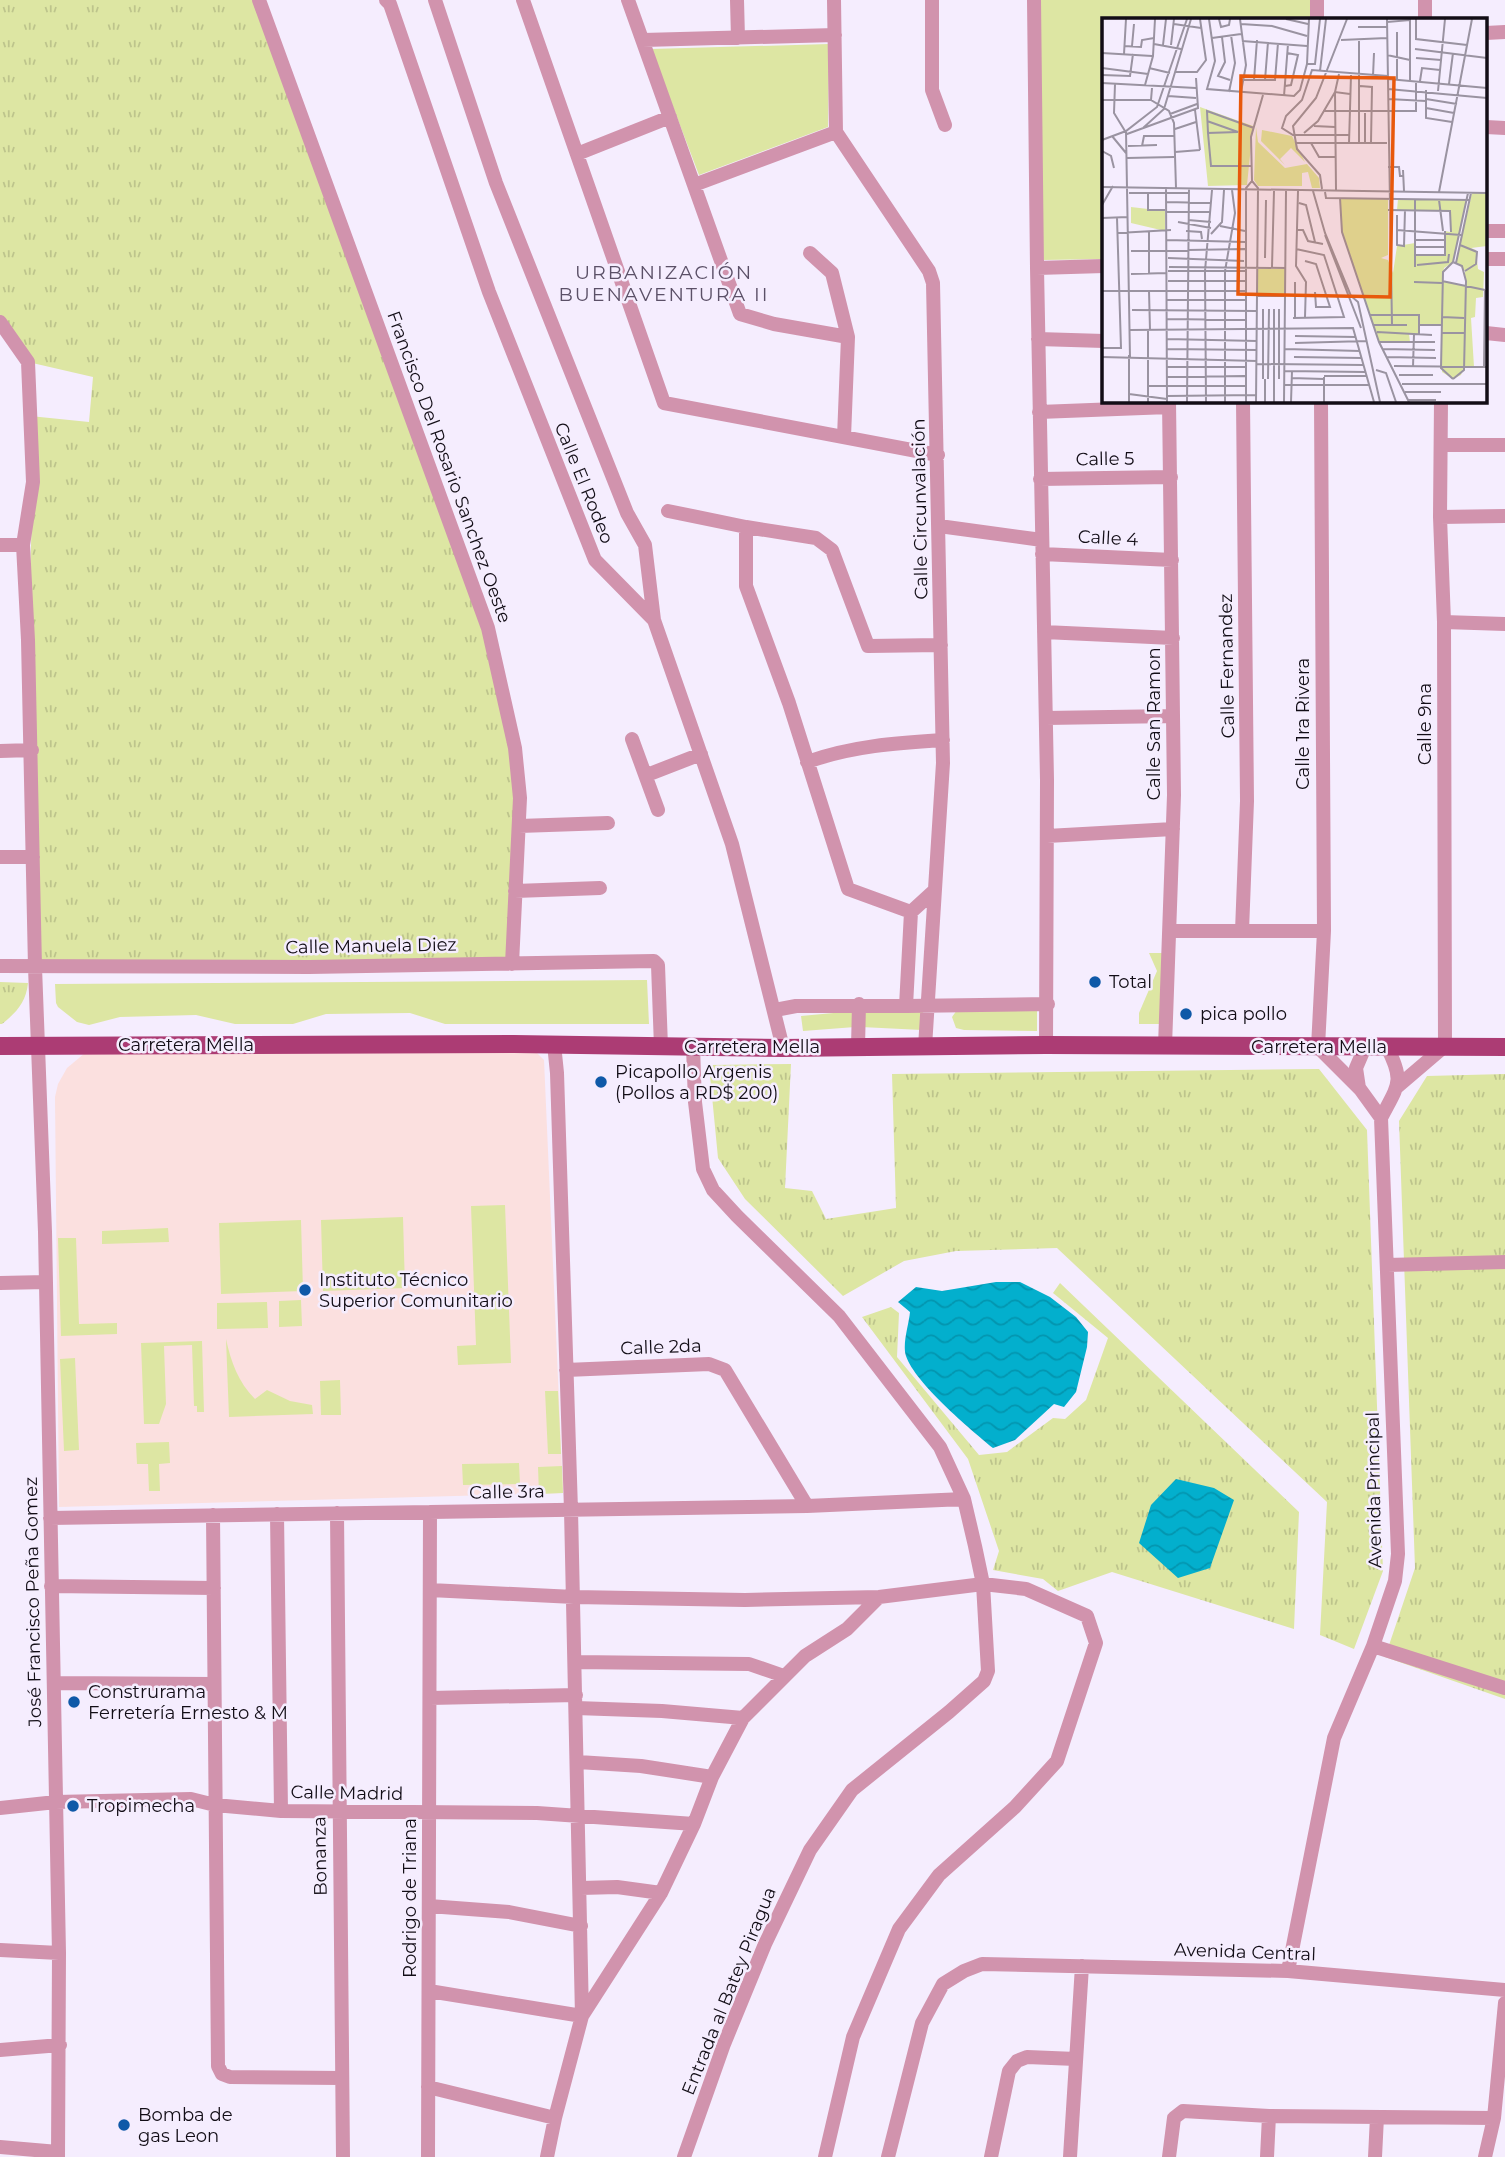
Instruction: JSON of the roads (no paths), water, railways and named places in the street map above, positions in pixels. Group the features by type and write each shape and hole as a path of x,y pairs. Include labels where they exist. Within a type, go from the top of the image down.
{"main road":[{"name":"Carretera Mella","path":"0,1046 554,1044 783,1048 1046,1045 1505,1047"}],"street":[{"name":"Francisco Del Rosario Sanchez Oeste","path":"259,0 488,628 515,748 520,798 512,964"},
{"name":"Calle El Rodeo","path":"386,0 390,4 489,292 595,560 654,620 732,844 783,1048"},
{"path":"435,0 501,196 622,500 645,545 654,620"},
{"path":"523,0 664,404 938,455"},
{"path":"628,0 740,314 774,324 848,337"},
{"path":"737,0 738,38"},
{"path":"695,185 836,132 834,0"},
{"path":"932,0 932,90 945,125"},
{"path":"1034,0 1046,718 1046,1045"},
{"path":"1317,0 1317,18"},
{"path":"1425,0 1425,18"},
{"path":"643,40 835,36"},
{"path":"577,153 670,117"},
{"name":"Calle Circunvalación","path":"836,132 932,277 943,763 925,1047"},
{"path":"810,253 832,273 848,337 844,437"},
{"path":"1037,268 1102,266"},
{"name":"José Francisco Peña Gomez","path":"0,321 28,362 33,482 23,545 32,750 35,967 46,1282 59,1953 58,2155"},
{"path":"1038,339 1102,341"},
{"name":"Calle Fernandez","path":"1242,931 1247,801 1243,402"},
{"name":"Calle 1ra Rivera","path":"1318,1047 1324,931 1321,402"},
{"name":"Calle 9na","path":"1441,402 1445,1046"},
{"path":"1039,412 1169,404"},
{"name":"Calle San Ramon","path":"1165,1046 1173,830 1169,404"},
{"path":"1441,445 1505,445"},
{"name":"Calle 5","path":"1040,479 1171,477"},
{"path":"668,511 816,538 832,550 868,646 941,645"},
{"path":"1440,517 1505,516"},
{"name":"Calle 4","path":"939,526 1042,547 1172,560"},
{"path":"746,527 746,586 848,889 911,912"},
{"path":"0,545 23,545"},
{"path":"1444,622 1505,624"},
{"path":"1044,632 1173,638"},
{"path":"1046,718 1173,716"},
{"path":"632,739 658,810"},
{"path":"807,762 833,752 878,744 943,740"},
{"path":"0,751 32,750"},
{"path":"647,775 701,754"},
{"path":"519,826 608,823"},
{"path":"1047,836 1173,830"},
{"path":"0,857 33,857"},
{"path":"515,891 600,888"},
{"path":"906,1006 911,912 934,891"},
{"path":"1170,931 1324,931"},
{"name":"Calle Manuela Diez","path":"0,966 309,967 657,962 661,1047"},
{"path":"775,1010 796,1006 859,1004 1048,1004"},
{"path":"858,1048 859,1004"},
{"path":"547,2157 582,2016 571,1510 554,1044"},
{"path":"1397,1087 1445,1046"},
{"name":"Entrada al Batey Piragua","path":"684,2157 744,1994 810,1850 852,1790 984,1681 988,1671 983,1584 964,1499 940,1447 839,1316 713,1190 703,1169 695,1102 694,1047"},
{"path":"1318,1047 1360,1089 1381,1118 1397,1087 1399,1076 1387,1047"},
{"path":"1360,1089 1356,1068 1365,1047"},
{"name":"Avenida Principal","path":"1289,1971 1334,1738 1373,1646 1395,1581 1398,1554 1381,1118"},
{"path":"1387,1265 1505,1262"},
{"path":"0,1283 46,1282"},
{"name":"Calle 2da","path":"566,1370 709,1364 725,1370 807,1506"},
{"name":"Calle 3ra","path":"50,1518 807,1506 964,1499"},
{"name":"Rodrigo de Triana","path":"428,2157 430,1512"},
{"path":"277,1514 281,1811"},
{"name":"Bonanza","path":"337,1514 343,2157"},
{"path":"213,1515 218,2066 222,2074 230,2077 341,2078"},
{"path":"430,1590 573,1597 745,1600 879,1597 983,1584 1027,1589 1087,1616 1096,1643 1057,1761 1015,1807 939,1875 899,1929 853,2037 825,2157"},
{"path":"51,1586 214,1588"},
{"path":"582,2016 660,1894 694,1824 712,1777 743,1718 805,1656 847,1629 879,1597"},
{"path":"1373,1646 1505,1688"},
{"path":"575,1662 749,1664 784,1676"},
{"path":"54,1683 214,1684"},
{"path":"430,1698 576,1701 743,1718"},
{"path":"578,1762 641,1766 712,1777"},
{"name":"Calle Madrid","path":"0,1808 56,1802 191,1799 215,1805 339,1814 537,1813 694,1824"},
{"path":"581,1888 617,1887 660,1894"},
{"path":"429,1906 509,1912 581,1926"},
{"path":"0,1951 59,1953"},
{"name":"Avenida Central","path":"888,2157 922,2023 943,1984 982,1964 1289,1971 1505,1990"},
{"path":"1070,2157 1082,1966"},
{"path":"429,1991 582,2016"},
{"path":"1485,2157 1494,2118 1505,2003"},
{"path":"0,2050 60,2045"},
{"path":"991,2157 1009,2071 1017,2061 1027,2057 1076,2059"},
{"path":"428,2087 555,2118"},
{"path":"1169,2157 1174,2118 1183,2111 1269,2116 1494,2118"},
{"path":"1267,2157 1269,2116"},
{"path":"1375,2157 1377,2117"},
{"path":"0,2147 58,2155"}],"water":[{"path":"996,1282 1020,1282 1050,1297 1076,1317 1088,1332 1076,1392 1064,1407 1054,1404 1015,1440 993,1448 944,1405 911,1367 905,1346 910,1312 898,1302 916,1287 942,1291"},
{"path":"1176,1479 1214,1488 1234,1500 1210,1568 1178,1578 1139,1543 1151,1505"}],"place":[{"name":"Total","path":"1095,982"},
{"name":"pica pollo","path":"1186,1014"},
{"name":"Picapollo Argenis (Pollos a RD$ 200)","path":"601,1082"},
{"name":"Instituto Técnico Superior Comunitario","path":"305,1290"},
{"name":"Construrama Ferretería Ernesto & M","path":"74,1702"},
{"name":"Tropimecha","path":"73,1806"},
{"name":"Bomba de gas Leon","path":"124,2125"}],"district":[{"name":"URBANIZACIÓN BUENAVENTURA II","path":"664,283"}]}
